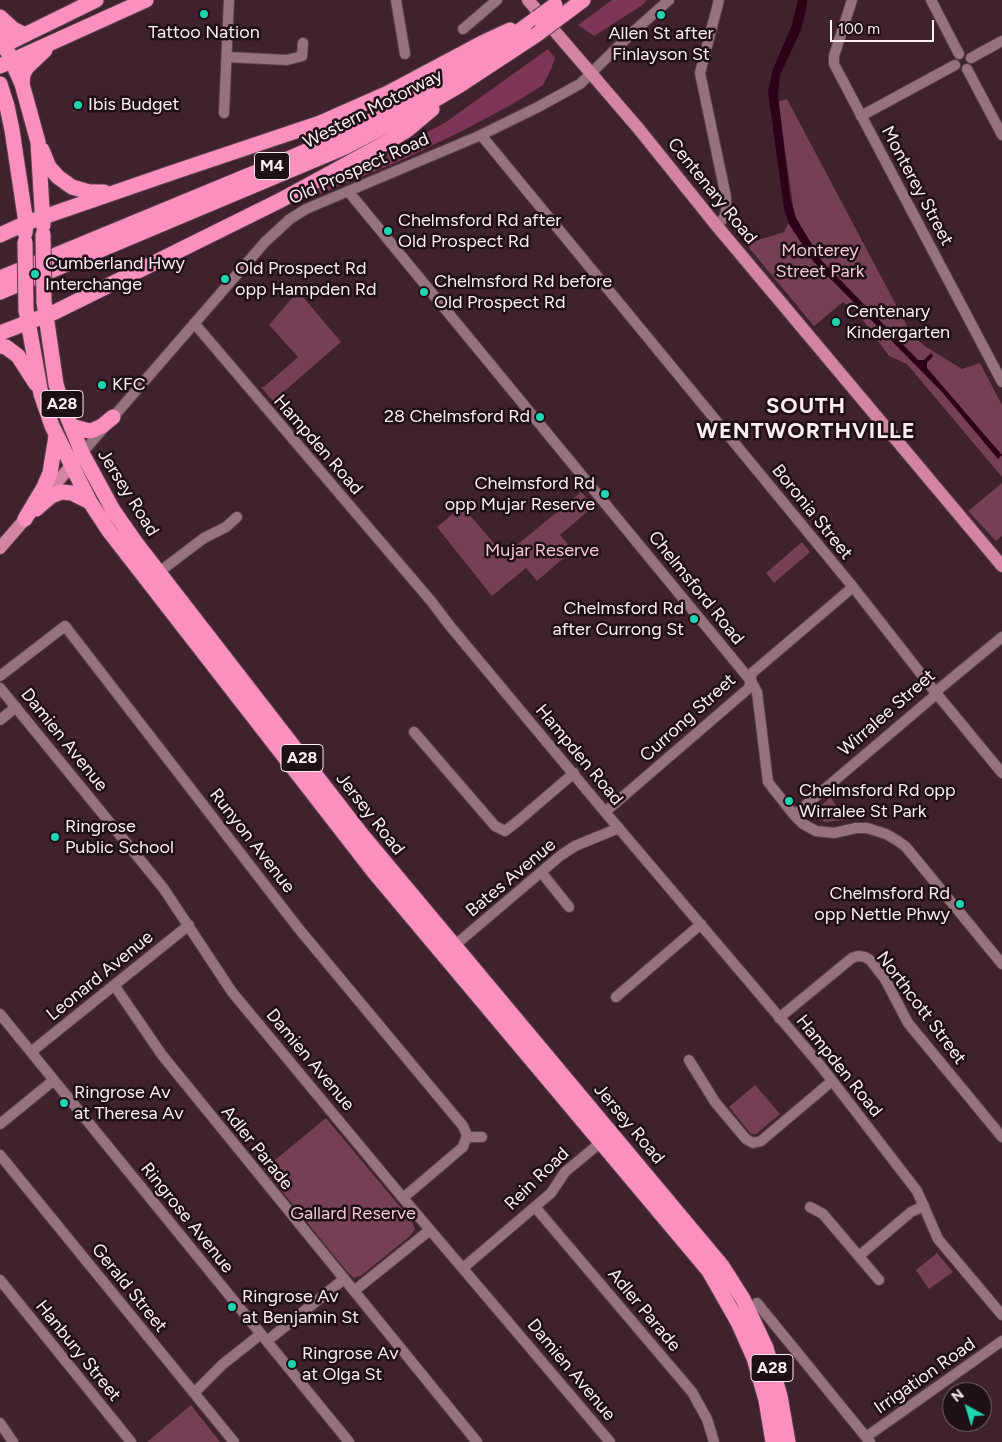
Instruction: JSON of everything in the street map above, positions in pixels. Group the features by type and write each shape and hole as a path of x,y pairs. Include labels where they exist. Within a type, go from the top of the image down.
{"highway":[{"path":"2,42 25,36 96,0"},
{"path":"6,64 146,0"},
{"name":"Western Motorway","path":"0,278 346,134 440,84 560,7 582,0"},
{"path":"0,17 25,36"},
{"path":"0,235 42,217 320,123 388,93 482,43 532,25"},
{"name":"Western Motorway","path":"0,292 345,147 460,85 532,25"},
{"path":"22,84 23,74 27,68 56,41"},
{"name":"Jersey Road","path":"2,42 6,64 22,84 38,142 45,309 56,384 70,426 82,453 113,510 153,577 349,841 606,1137 708,1247 722,1266 743,1299 766,1348 785,1417 788,1442"},
{"name":"Jersey Road","path":"0,84 12,130 26,223 27,316 41,394 56,434 90,502 109,531 153,577 454,946 606,1137 703,1264 726,1300 743,1332 757,1367 768,1411 772,1442"},
{"path":"0,333 27,316 281,200 407,130 460,85"},
{"path":"0,106 12,130"},
{"path":"38,142 49,167 58,177 72,187 89,192 108,192 140,184"},
{"path":"0,346 13,351 18,356 41,394"},
{"path":"70,426 91,430 102,426 112,417"},
{"path":"24,519 44,487 50,473 56,434"},
{"path":"24,519 51,496 61,492 72,493 90,502"}],"main road":[{"name":"Centenary Road","path":"528,0 1002,566"},
{"name":"Old Prospect Road","path":"0,548 82,453"}],"street":[{"path":"224,113 229,0"},
{"path":"396,0 405,54"},
{"path":"463,29 497,0"},
{"name":"Old Prospect Road","path":"82,453 278,229 298,213 481,135 580,84 669,0"},
{"path":"716,225 724,218 726,198 700,73 720,0"},
{"name":"Monterey Street","path":"852,0 833,62 1002,382"},
{"path":"931,0 959,54"},
{"path":"971,58 1002,41"},
{"path":"227,57 287,60 302,56 303,43"},
{"path":"965,53 971,58 972,63 967,69 960,69 956,65 956,58 959,54 965,53"},
{"path":"861,116 956,65"},
{"path":"967,69 1002,135"},
{"name":"Boronia Street","path":"481,135 853,587 1002,773"},
{"name":"Chelmsford Road","path":"348,191 751,681 757,692 768,782 794,815 803,824 816,831 834,833 856,828 868,828 886,834 898,841 906,847 1002,964"},
{"name":"Hampden Road","path":"194,323 431,601 605,812 832,1081 916,1189 930,1212 938,1239 1002,1315"},
{"path":"153,577 204,538 226,527 237,517"},
{"name":"Currong Street","path":"605,812 749,688 752,673 853,587"},
{"name":"Runyon Avenue","path":"0,676 65,626 299,929 463,1126 467,1137"},
{"name":"Wirralee Street","path":"794,815 936,693 939,688 1002,637"},
{"name":"Damien Avenue","path":"0,688 162,885 232,992 403,1198 610,1442"},
{"path":"0,720 16,707"},
{"path":"414,732 495,826 505,831 574,773"},
{"name":"Bates Avenue","path":"454,946 560,856 575,846 619,828"},
{"path":"541,872 569,907"},
{"path":"616,997 701,924"},
{"name":"Leonard Avenue","path":"31,1052 189,925"},
{"name":"Northcott Street","path":"779,1018 852,958 858,956 865,957 885,980 908,1024 1002,1137"},
{"name":"Adler Parade","path":"114,985 162,1055 477,1442"},
{"name":"Ringrose Avenue","path":"0,1014 349,1442"},
{"path":"690,1060 715,1102 753,1148 832,1081"},
{"path":"0,1124 54,1080"},
{"path":"403,1198 461,1150 467,1137 482,1137"},
{"name":"Rein Road","path":"463,1268 555,1189 567,1170 606,1137"},
{"name":"Gerald Street","path":"0,1155 234,1442"},
{"name":"Adler Parade","path":"535,1207 692,1392 707,1419 714,1442"},
{"path":"810,1207 822,1214 879,1280"},
{"path":"859,1256 911,1212 930,1212"},
{"path":"354,1292 430,1230"},
{"name":"Hanbury Street","path":"0,1280 131,1442"},
{"path":"194,1393 226,1362 264,1338 344,1280"},
{"path":"757,1302 868,1439"},
{"name":"Irrigation Road","path":"868,1439 1002,1341"},
{"path":"0,1423 14,1442"}],"green space":[{"name":"Monterey Street Park","path":"787,99 912,335 926,347 962,369 980,363 1002,405 1002,477 907,364 889,356 857,312 843,302 814,326 746,244 784,232 794,212 778,102"},
{"path":"298,291 341,342 273,401 261,387 265,386 298,357 269,325"},
{"path":"1002,483 1002,536 996,541 968,511"},
{"name":"Mujar Reserve","path":"581,492 594,506 560,535 573,550 537,581 526,568 492,596 437,527 462,506 510,562 517,556 511,550"},
{"path":"802,542 810,552 774,583 766,573"},
{"path":"831,797 844,820 826,822 811,817 811,814"},
{"path":"755,1085 780,1114 756,1134 751,1134 729,1107"},
{"name":"Gallard Reserve","path":"326,1118 411,1220 415,1229 410,1236 362,1275 354,1278 264,1169"},
{"path":"937,1253 953,1272 929,1289 916,1270"},
{"path":"191,1405 220,1442 147,1442"}],"shaded area":[{"path":"612,0 647,0 641,6 594,36 578,25"},
{"path":"798,0 807,0 806,10 801,30 780,75 778,95 790,198 796,218 822,261 918,360 924,360 931,353 933,356 927,363 927,368 1002,455 998,459 942,392 813,261 789,224 784,209 768,91 773,69 792,25"},
{"path":"548,49 555,58 543,85 462,131 402,160 311,196 310,194 446,122"}],"place":[{"name":"Tattoo Nation","path":"204,14"},
{"name":"Allen St after Finlayson St","path":"661,15"},
{"name":"Ibis Budget","path":"78,105"},
{"name":"Chelmsford Rd after Old Prospect Rd","path":"388,231"},
{"name":"Cumberland Hwy Interchange","path":"35,274"},
{"name":"Old Prospect Rd opp Hampden Rd","path":"225,279"},
{"name":"Chelmsford Rd before Old Prospect Rd","path":"424,292"},
{"name":"Centenary Kindergarten","path":"836,322"},
{"name":"KFC","path":"102,385"},
{"name":"28 Chelmsford Rd","path":"540,417"},
{"name":"Chelmsford Rd opp Mujar Reserve","path":"605,494"},
{"name":"Chelmsford Rd after Currong St","path":"694,619"},
{"name":"Chelmsford Rd opp Wirralee St Park","path":"789,801"},
{"name":"Ringrose Public School","path":"55,837"},
{"name":"Chelmsford Rd opp Nettle Phwy","path":"960,904"},
{"name":"Ringrose Av at Theresa Av","path":"64,1103"},
{"name":"Ringrose Av at Benjamin St","path":"232,1307"},
{"name":"Ringrose Av at Olga St","path":"292,1364"}],"district":[{"name":"SOUTH WENTWORTHVILLE","path":"806,420"}]}
